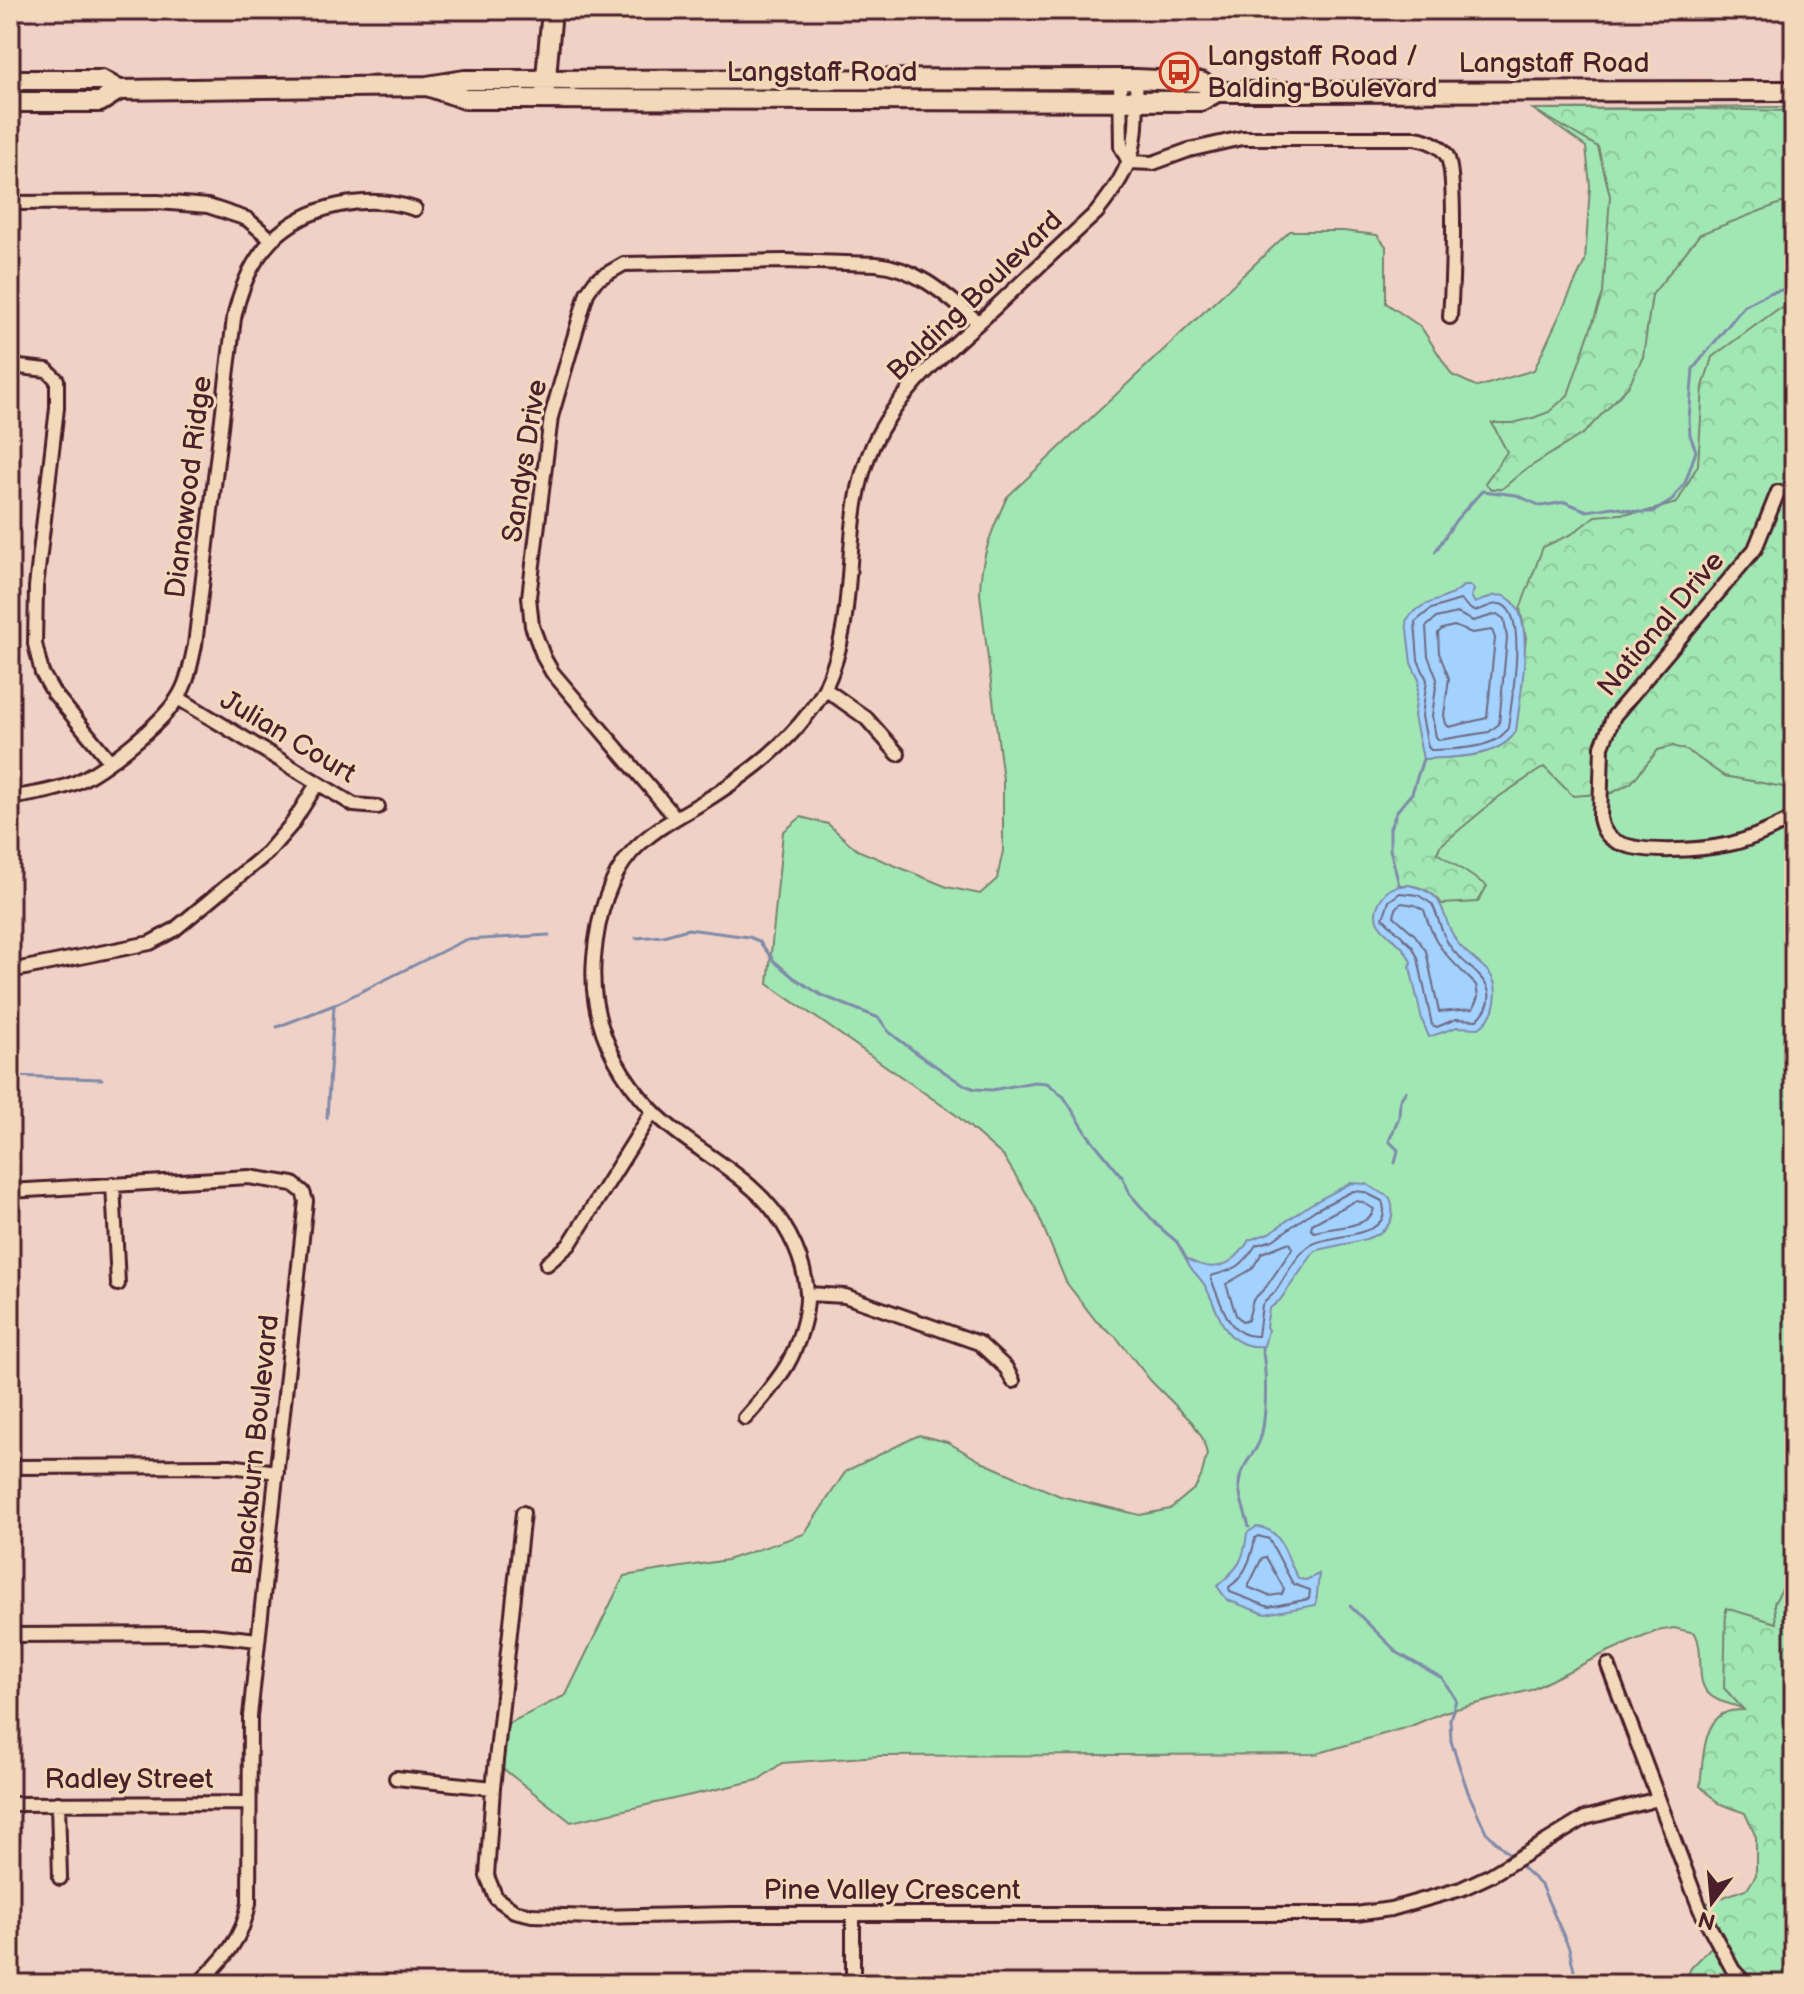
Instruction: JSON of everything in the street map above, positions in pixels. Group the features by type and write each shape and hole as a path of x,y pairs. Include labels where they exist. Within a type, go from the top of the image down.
{"main road":[{"path":"545,99 552,10"},
{"name":"Langstaff Road","path":"10,80 102,80 119,90 427,86 465,80 1128,79 1201,82 1217,92"},
{"name":"Langstaff Road","path":"427,86 465,99 1201,101 1217,92 1794,91"},
{"name":"Langstaff Road","path":"10,102 100,102 119,90"}],"street":[{"path":"1128,79 1129,101 1121,147 1129,162 1153,163 1189,150 1242,138 1415,138 1430,141 1449,160 1453,277 1450,317"},
{"name":"Balding Boulevard","path":"745,1418 769,1392 789,1362 801,1326 807,1294 797,1253 767,1202 751,1186 653,1111 623,1074 603,1034 595,1008 594,957 601,914 615,878 632,853 676,818 758,766 800,724 825,689 841,638 849,590 853,517 858,490 873,445 900,401 927,370 1097,212 1115,189 1129,162"},
{"name":"Dianawood Ridge","path":"10,798 76,782 145,732 178,698 189,672 195,645 234,318 239,293 256,262 272,240 292,226 339,205 393,202 415,209"},
{"path":"10,203 199,205 247,219 272,240"},
{"name":"Sandys Drive","path":"676,818 552,672 537,641 528,610 551,417 587,293 596,280 624,264 785,261 890,265 922,278 978,322"},
{"path":"10,366 47,370 57,380 57,408 36,587 35,644 42,673 53,692 109,760"},
{"name":"National Drive","path":"1778,492 1755,549 1614,716 1602,746 1600,818 1603,829 1612,839 1625,845 1665,849 1731,843 1794,818"},
{"path":"825,689 866,718 898,754"},
{"name":"Julian Court","path":"178,698 354,805 378,807"},
{"path":"10,971 150,943 174,930 267,853 292,824 317,784"},
{"path":"547,1264 569,1245 653,1111"},
{"name":"Blackburn Boulevard","path":"10,1191 249,1177 286,1182 303,1192 306,1207 303,1238 249,1738 247,1914 233,1947 198,1984"},
{"path":"113,1184 118,1284"},
{"path":"807,1294 845,1296 979,1343 1006,1368 1013,1381"},
{"path":"10,1467 221,1466 277,1472"},
{"name":"Pine Valley Crescent","path":"523,1513 493,1788 487,1876 496,1898 514,1911 532,1915 595,1917 1326,1915 1391,1909 1461,1889 1585,1818 1658,1799"},
{"path":"10,1635 202,1634 258,1640"},
{"path":"1608,1665 1700,1909 1733,1970 1746,1984"},
{"path":"396,1778 493,1788"},
{"path":"58,1803 60,1878"},
{"name":"Radley Street","path":"10,1804 249,1803"},
{"path":"853,1915 853,1984"}],"green space":[{"path":"1794,107 1794,1768 1758,1719 1741,1707 1717,1700 1707,1692 1701,1680 1695,1633 1674,1628 1657,1631 1607,1652 1531,1690 1444,1712 1411,1726 1316,1754 879,1756 782,1763 758,1780 571,1822 501,1767 499,1728 566,1695 624,1576 727,1560 804,1534 846,1471 919,1435 947,1442 984,1463 1060,1496 1140,1515 1170,1509 1195,1488 1201,1477 1207,1454 1203,1439 1192,1422 1151,1381 1116,1337 1096,1321 1066,1282 1035,1207 1004,1157 956,1115 768,984 783,832 801,817 828,824 857,850 947,887 980,894 997,879 1003,851 1003,780 980,594 988,544 1007,497 1290,231 1343,231 1377,235 1386,246 1386,303 1421,327 1452,375 1478,387 1534,370 1585,261 1590,186 1586,147 1533,109"},
{"path":"1533,109 1794,111 1794,203 1781,203 1700,234 1652,295 1643,357 1628,387 1584,433 1522,472 1502,489 1491,489 1485,483 1507,452 1492,423 1513,423 1533,418 1549,412 1568,395 1603,293 1610,196 1598,147"},
{"path":"1794,307 1794,789 1724,776 1688,751 1673,746 1658,750 1631,783 1612,793 1573,796 1544,767 1500,796 1440,846 1437,853 1487,886 1478,902 1442,904 1423,889 1399,885 1390,849 1390,828 1397,811 1412,793 1423,759 1487,752 1509,740 1516,731 1526,637 1520,609 1543,547 1572,534 1595,516 1644,512 1677,503 1698,465 1703,387 1712,357 1778,309"},
{"path":"1794,1569 1794,1984 1689,1984 1686,1979 1691,1968 1714,1944 1703,1917 1705,1904 1748,1888 1756,1875 1756,1837 1745,1813 1718,1803 1700,1786 1705,1745 1712,1726 1717,1718 1727,1712 1744,1710 1724,1688 1726,1608 1776,1623 1774,1603"}],"water":[{"path":"1463,586 1471,586 1474,590 1471,596 1475,603 1493,596 1504,596 1515,604 1521,618 1525,657 1516,731 1509,740 1487,752 1423,759 1414,716 1419,680 1411,663 1406,621 1419,608 1449,596"},
{"path":"1409,885 1423,889 1438,900 1458,943 1485,968 1494,982 1493,1010 1479,1028 1457,1027 1429,1037 1422,1020 1411,962 1403,948 1380,926 1376,914 1387,892"},
{"path":"1351,1183 1366,1184 1390,1198 1392,1213 1389,1224 1368,1238 1315,1251 1280,1300 1269,1309 1264,1346 1239,1342 1224,1326 1204,1284 1186,1258 1214,1267 1230,1262 1249,1240 1269,1233 1311,1204"},
{"path":"1256,1527 1266,1529 1279,1539 1299,1579 1306,1580 1319,1574 1316,1605 1265,1614 1227,1600 1217,1586 1239,1564 1247,1533"}],"waterway":[{"path":"1435,552 1456,520 1482,491 1516,495 1541,506 1565,502 1587,511 1613,507 1653,512 1671,501 1685,483 1696,451 1690,435 1689,419 1693,369 1744,306 1769,293 1794,287"},
{"path":"1399,885 1390,849 1390,828 1397,811 1412,793 1423,759"},
{"path":"636,938 663,936 688,929 749,937 759,941 774,961 793,977 821,995 879,1018 889,1032 962,1084 992,1090 1034,1082 1047,1083 1064,1097 1088,1135 1123,1178 1130,1194 1177,1242 1186,1258"},
{"path":"277,1027 334,1005 465,940 549,935"},
{"path":"327,1118 334,1006"},
{"path":"10,1076 102,1079"},
{"path":"1395,1163 1398,1150 1389,1141 1399,1117 1400,1100 1406,1091"},
{"path":"1249,1527 1239,1485 1241,1473 1260,1440 1264,1420 1266,1394 1262,1348"},
{"path":"1350,1606 1398,1653 1442,1678 1456,1700 1450,1719 1451,1741 1468,1792 1486,1832 1509,1854"},
{"path":"1522,1867 1541,1885 1569,1948 1577,1984"}],"place":[{"name":"Langstaff Road / Balding Boulevard","path":"1179,72"}]}
